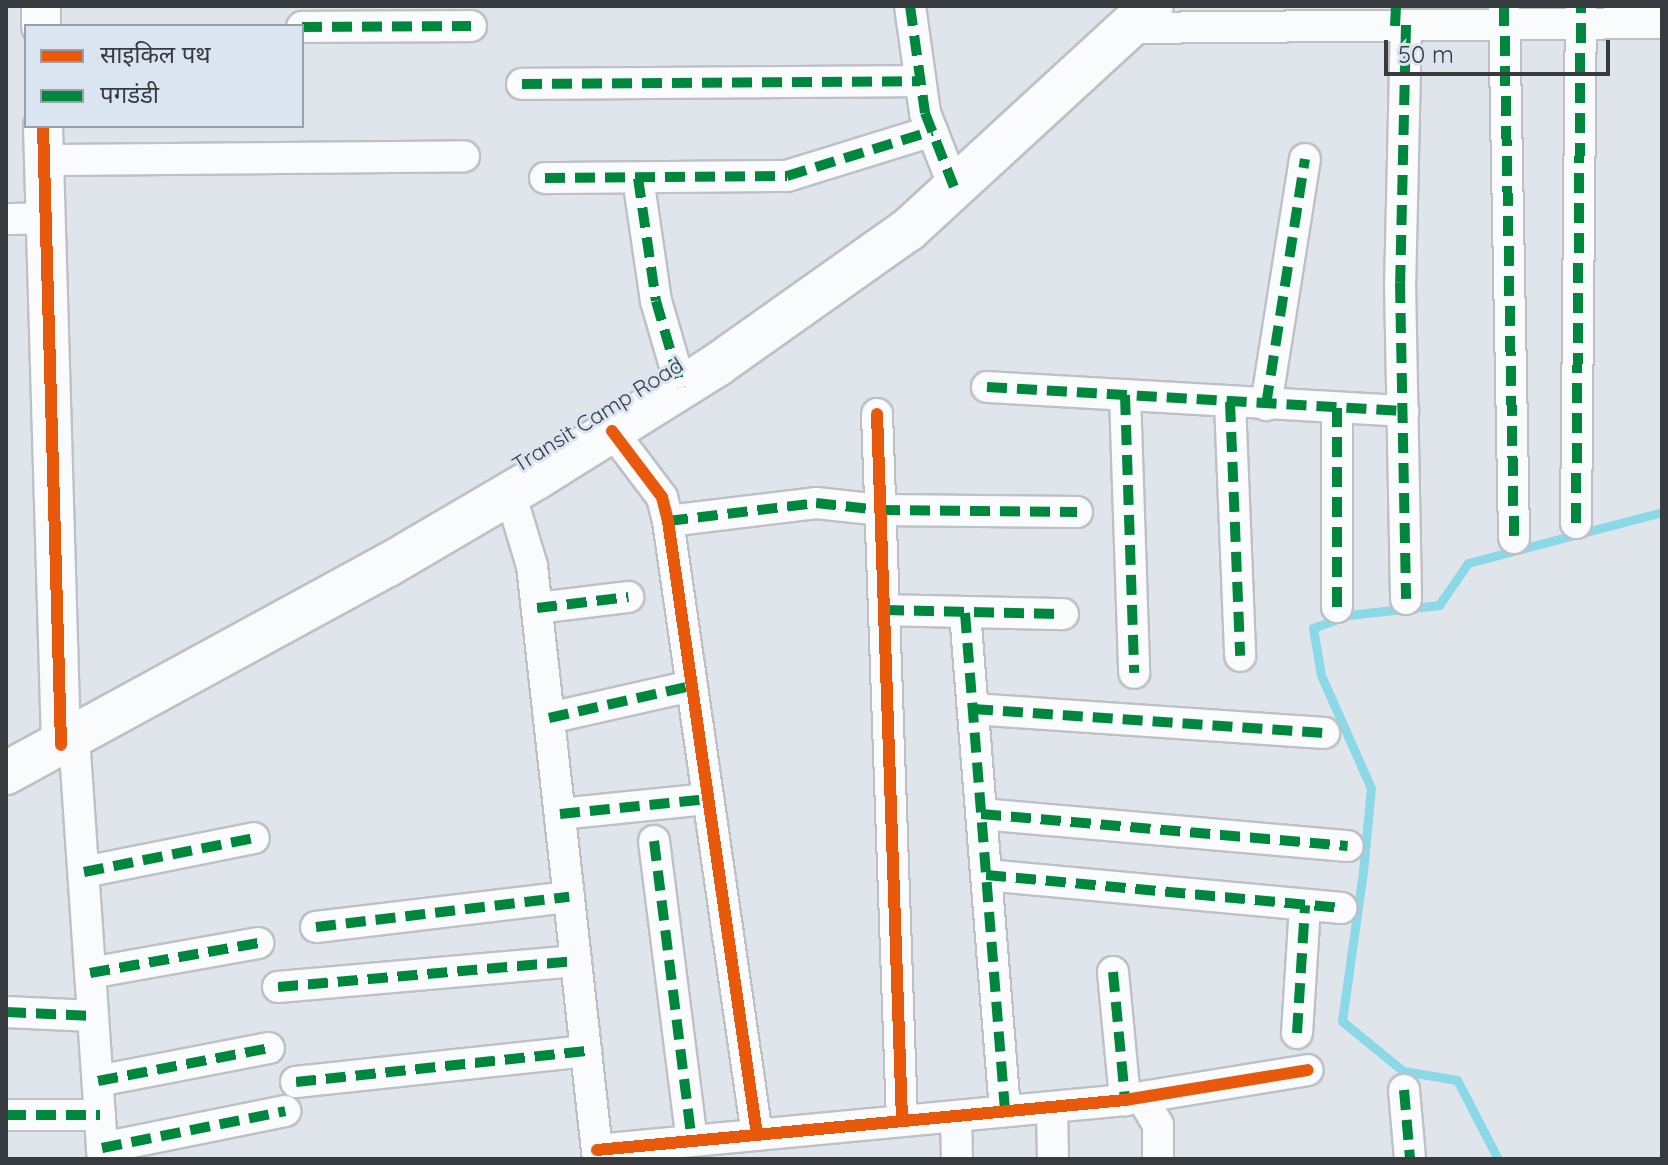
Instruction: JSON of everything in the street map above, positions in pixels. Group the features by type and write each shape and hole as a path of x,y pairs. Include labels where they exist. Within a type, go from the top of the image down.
{"main road":[{"name":"Transit Camp Road","path":"6,773 388,565 681,387 908,230 1140,17"}],"street":[{"path":"910,6 920,81 932,131 954,187"},
{"path":"1504,15 1514,538"},
{"path":"1576,523 1580,15"},
{"path":"1140,17 1399,19 1580,15 1662,23"},
{"path":"1399,19 1406,599"},
{"path":"304,27 471,26"},
{"path":"522,84 920,81"},
{"path":"545,178 787,176 932,131"},
{"path":"285,1111 102,1154 84,872 68,741 43,143 464,156"},
{"path":"1266,405 1305,159"},
{"path":"638,178 656,301 681,387"},
{"path":"6,219 45,218"},
{"path":"987,387 1403,411"},
{"path":"1125,395 1134,673"},
{"path":"1230,402 1240,656"},
{"path":"1337,408 1337,607"},
{"path":"877,414 902,1121"},
{"path":"612,431 662,497 668,521 708,799 752,1143"},
{"path":"510,493 532,566 597,1155 692,1141 752,1143 902,1121 1134,1099 1308,1070"},
{"path":"668,521 816,503 880,510 1077,512"},
{"path":"537,608 628,597"},
{"path":"884,610 1063,614"},
{"path":"965,613 1005,1111"},
{"path":"549,718 691,686"},
{"path":"973,709 1324,733"},
{"path":"560,814 708,799"},
{"path":"981,814 1348,846"},
{"path":"84,872 254,838"},
{"path":"654,841 692,1141"},
{"path":"986,875 1341,908"},
{"path":"316,927 569,897"},
{"path":"1297,1033 1305,905"},
{"path":"90,973 258,943"},
{"path":"278,987 576,961"},
{"path":"1113,972 1134,1099 1158,1125 1158,1159"},
{"path":"6,1012 93,1016"},
{"path":"98,1081 269,1048"},
{"path":"296,1082 586,1051"},
{"path":"1404,1090 1410,1159"},
{"path":"1052,1107 1053,1159"},
{"path":"6,1115 100,1115"},
{"path":"956,1116 957,1159"}],"waterway":[{"path":"1498,1159 1457,1080 1403,1071 1342,1021 1363,872 1371,788 1321,675 1313,628 1348,615 1439,605 1468,563 1662,512"}],"marked path":[{"path":"910,6 925,113 954,187"},
{"path":"1395,26 1396,6"},
{"path":"1504,6 1514,538"},
{"path":"1576,523 1581,6"},
{"path":"1406,25 1400,283 1406,599"},
{"path":"304,27 471,26"},
{"path":"522,84 920,81"},
{"path":"545,178 787,176 932,131"},
{"path":"1266,405 1305,159"},
{"path":"638,178 656,301 681,387"},
{"path":"987,387 1403,411"},
{"path":"1125,395 1134,673"},
{"path":"1230,402 1240,656"},
{"path":"1337,408 1337,607"},
{"path":"668,521 816,503 880,510 1077,512"},
{"path":"537,608 628,597"},
{"path":"884,610 1063,614"},
{"path":"965,613 1005,1111"},
{"path":"549,718 691,686"},
{"path":"973,709 1324,733"},
{"path":"560,814 708,799"},
{"path":"981,814 1348,846"},
{"path":"84,872 254,838"},
{"path":"654,841 692,1141"},
{"path":"986,875 1341,908"},
{"path":"316,927 569,897"},
{"path":"1297,1033 1305,905"},
{"path":"90,973 258,943"},
{"path":"278,987 576,961"},
{"path":"1113,972 1125,1100"},
{"path":"6,1012 93,1016"},
{"path":"98,1081 269,1048"},
{"path":"296,1082 586,1051"},
{"path":"1404,1090 1410,1159"},
{"path":"102,1148 285,1111"},
{"path":"6,1115 100,1115"}],"cycle path":[{"path":"43,128 61,745"},
{"path":"877,414 902,1121"},
{"path":"612,431 662,497 668,521 757,1135"},
{"path":"597,1150 1125,1100 1308,1070"}]}
